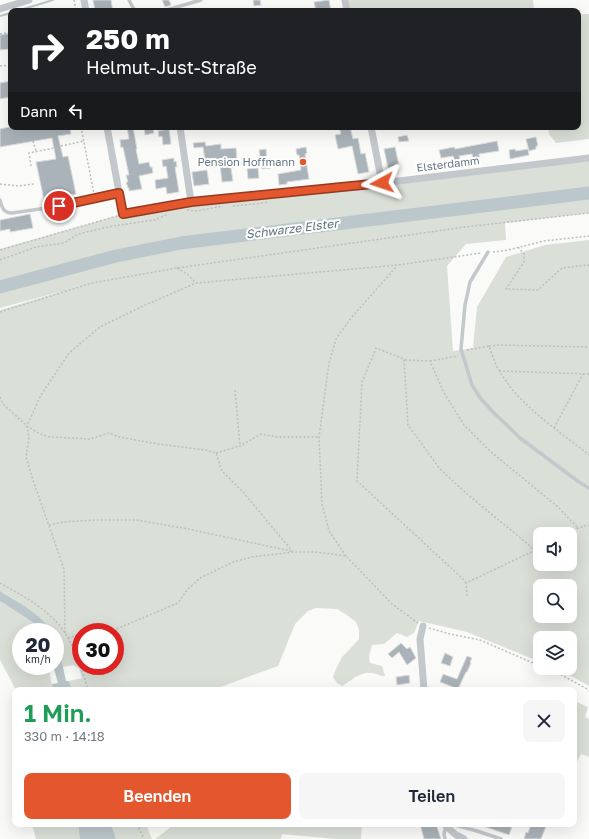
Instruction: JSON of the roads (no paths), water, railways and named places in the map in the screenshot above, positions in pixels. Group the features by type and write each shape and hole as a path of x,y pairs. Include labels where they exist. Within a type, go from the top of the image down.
{"street":[{"path":"0,8 29,0"},
{"path":"108,130 119,193"},
{"path":"180,130 191,202"},
{"path":"372,130 382,183"},
{"name":"Elsterdamm","path":"119,193 123,214 191,202 382,183 589,158"},
{"path":"423,626 420,638 424,687"},
{"path":"450,827 456,835 464,839"}],"lane":[{"path":"174,8 202,0"},
{"path":"0,200 3,210 12,214 119,193"},
{"path":"488,252 470,282 465,305 461,349 472,385 492,412 520,438 589,488"},
{"path":"445,839 444,834 447,827"},
{"path":"458,827 477,831 501,839"}],"waterway":[{"path":"27,8 53,0"},
{"path":"0,16 8,14"},
{"name":"Schwarze Elster","path":"0,287 116,256 181,243 589,193"}],"place":[{"name":"Pension Hoffmann","path":"303,162"}]}
